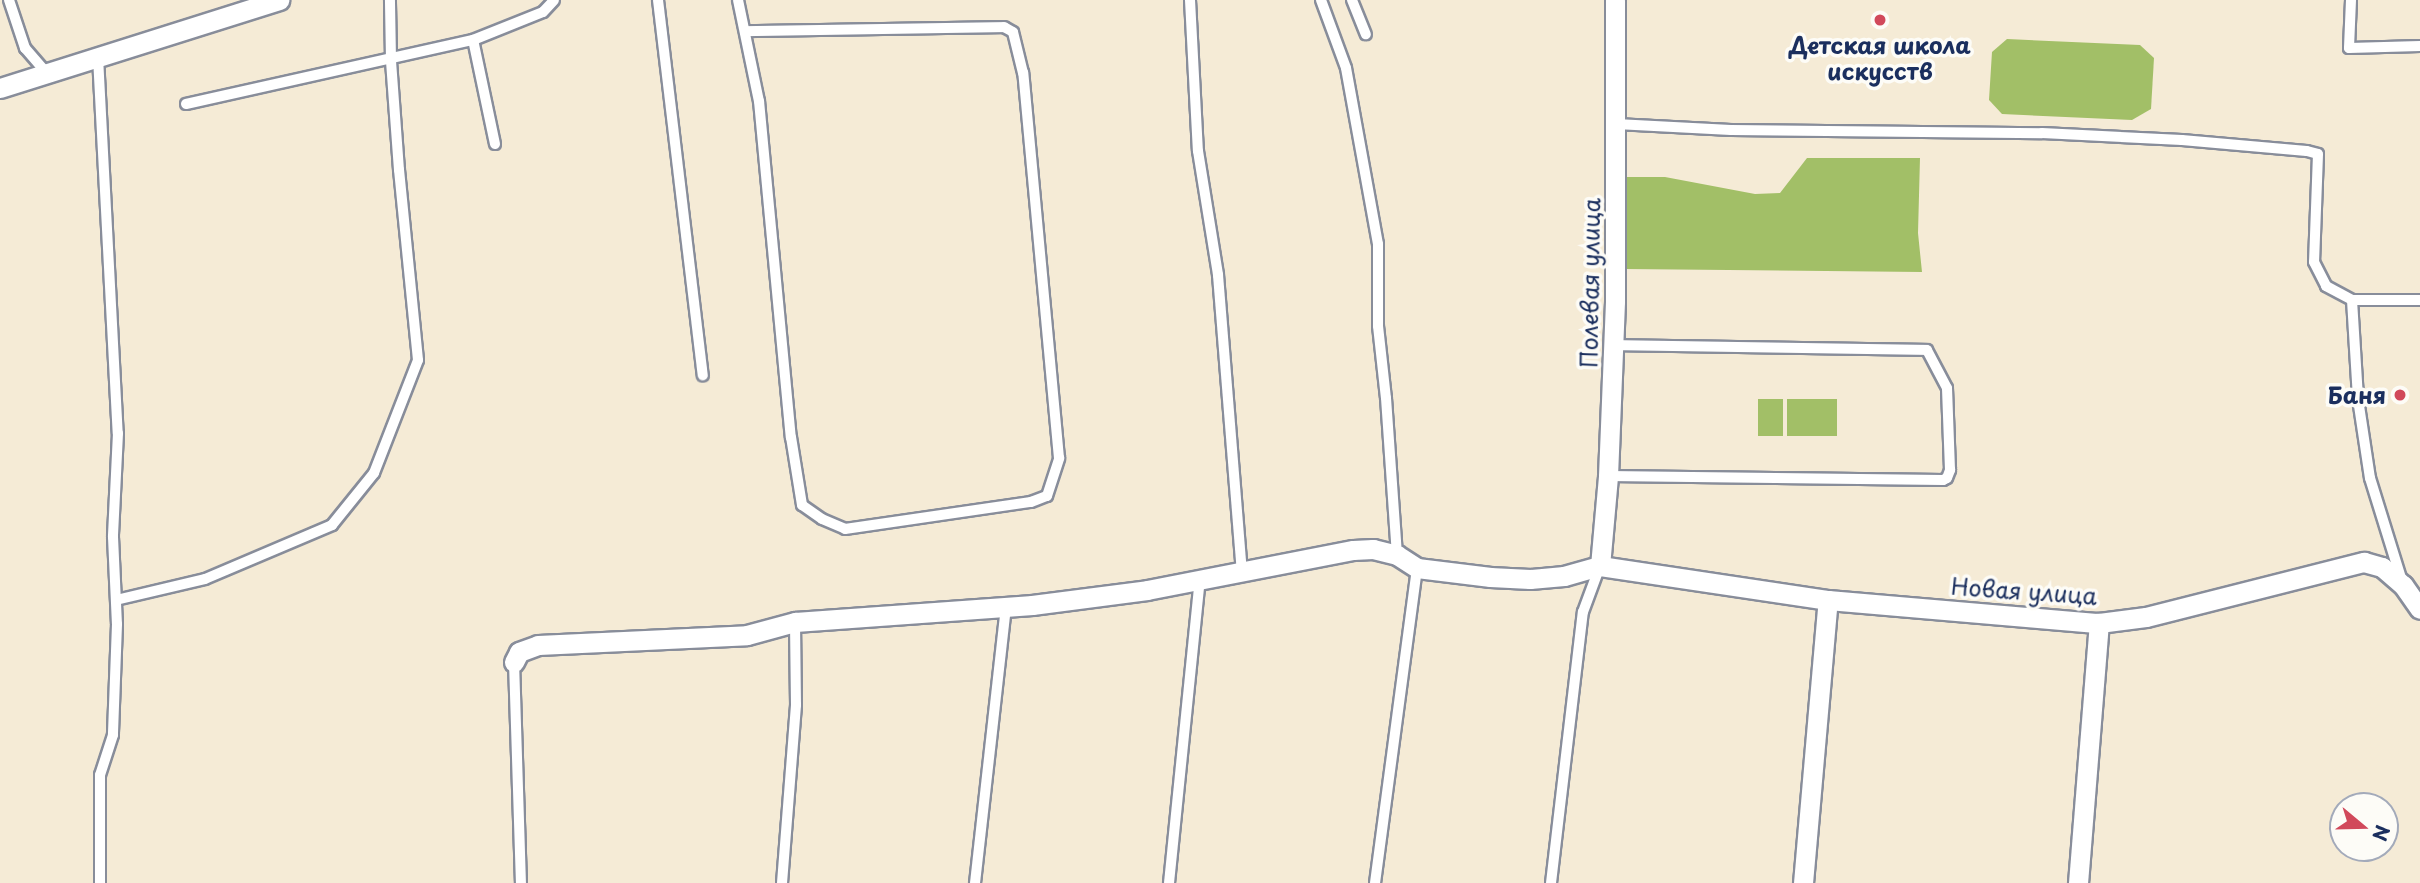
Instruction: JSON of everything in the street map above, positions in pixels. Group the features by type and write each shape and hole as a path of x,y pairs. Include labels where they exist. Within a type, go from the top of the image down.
{"street":[{"path":"0,88 279,0"},
{"name":"Полевая улица","path":"1600,566 1608,476 1613,345 1615,0"},
{"path":"514,662 519,652 538,645 747,635 795,622 1006,606 1135,592 1353,550 1373,549 1397,555 1417,568 1530,579 1564,576 1600,566"},
{"name":"Новая улица","path":"1600,566 1828,600 2099,622 2146,617 2364,562 2382,568 2403,585 2420,609"},
{"path":"1803,883 1828,600"},
{"path":"2078,883 2099,622"}],"lane":[{"path":"9,0 25,48 48,75"},
{"path":"116,600 205,579 332,525 374,474 418,359 391,60 390,0"},
{"path":"186,104 473,40 543,12 554,0"},
{"path":"657,0 703,375"},
{"path":"738,0 760,101 791,437 802,505 822,519 845,529 1031,502 1047,496 1059,458 1023,74 1013,32 1004,27 746,31"},
{"path":"1190,0 1198,150 1217,275 1242,572"},
{"path":"1321,0 1346,68 1378,244 1378,326 1386,397 1397,555"},
{"path":"1352,0 1366,34"},
{"path":"2351,0 2349,48 2420,46"},
{"path":"473,40 495,144"},
{"path":"97,57 118,433 113,537 116,600 113,735 100,775 100,883"},
{"path":"1616,124 1731,130 2042,133 2182,140 2307,151 2318,154 2314,262 2326,286 2352,300 2420,300"},
{"path":"2352,300 2358,399 2370,478 2403,585"},
{"path":"1608,476 1943,480 1950,470 1947,388 1927,349 1613,345"},
{"path":"1551,883 1583,612 1600,566"},
{"path":"1375,883 1417,568"},
{"path":"1169,883 1200,580"},
{"path":"975,883 1006,606"},
{"path":"782,883 796,705 795,622"},
{"path":"514,662 521,883"}],"green space":[{"path":"2007,39 2140,45 2154,58 2151,109 2132,120 2002,114 1989,100 1992,52"},
{"path":"1807,158 1920,158 1918,233 1922,272 1625,269 1627,177 1665,177 1755,194 1780,193"},
{"path":"1758,399 1783,399 1783,436 1758,436"},
{"path":"1787,399 1837,399 1837,436 1787,436"}],"place":[{"name":"Детская школа искусств","path":"1880,20"},
{"name":"Баня","path":"2400,395"}]}
